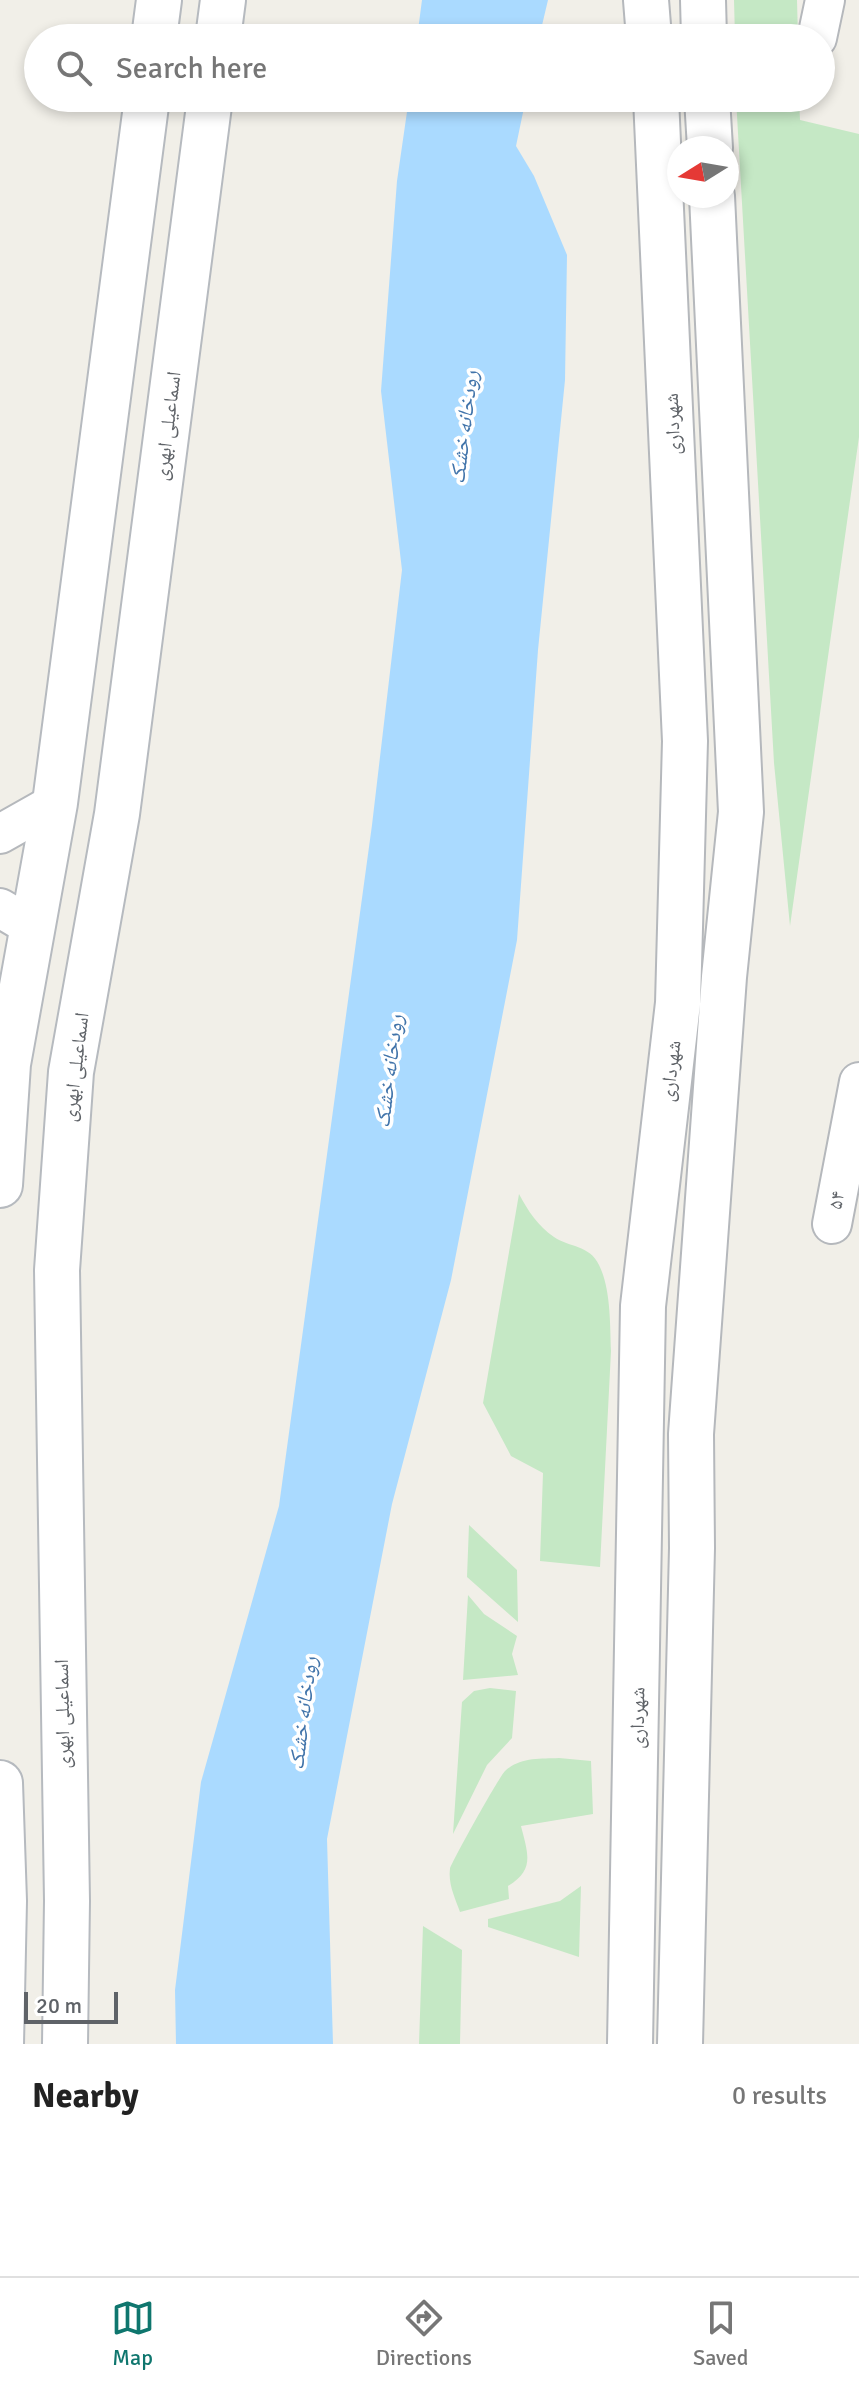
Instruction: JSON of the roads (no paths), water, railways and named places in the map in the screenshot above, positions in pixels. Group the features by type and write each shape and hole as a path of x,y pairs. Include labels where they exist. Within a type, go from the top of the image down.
{"street":[{"path":"156,24 159,0"},
{"path":"220,24 223,0"},
{"path":"646,0 648,24"},
{"path":"703,0 704,24"},
{"path":"820,24 825,0"},
{"path":"0,1185 16,917 55,803 145,112"},
{"name":"اسماعیلی ابهری","path":"65,2044 67,1901 57,1270 71,1072 117,814 208,112"},
{"name":"شهرداری","path":"630,2044 643,1306 678,1003 685,757 657,112"},
{"path":"708,112 709,136"},
{"path":"680,2044 692,1548 691,1434 724,977 741,812 713,208"},
{"path":"0,834 55,803"},
{"name":"۵۴","path":"832,1224 859,1082"},
{"path":"0,1783 4,1901 1,2044"}],"water":[{"path":"422,0 548,0 542,24 419,24"},
{"name":"رودخانه خشک","path":"407,112 523,112 516,146 534,176 567,255 565,380 538,650 517,940 451,1280 392,1504 327,1839 333,2044 176,2044 175,1990 201,1782 279,1506 372,825 402,570 381,391 397,181"}]}
